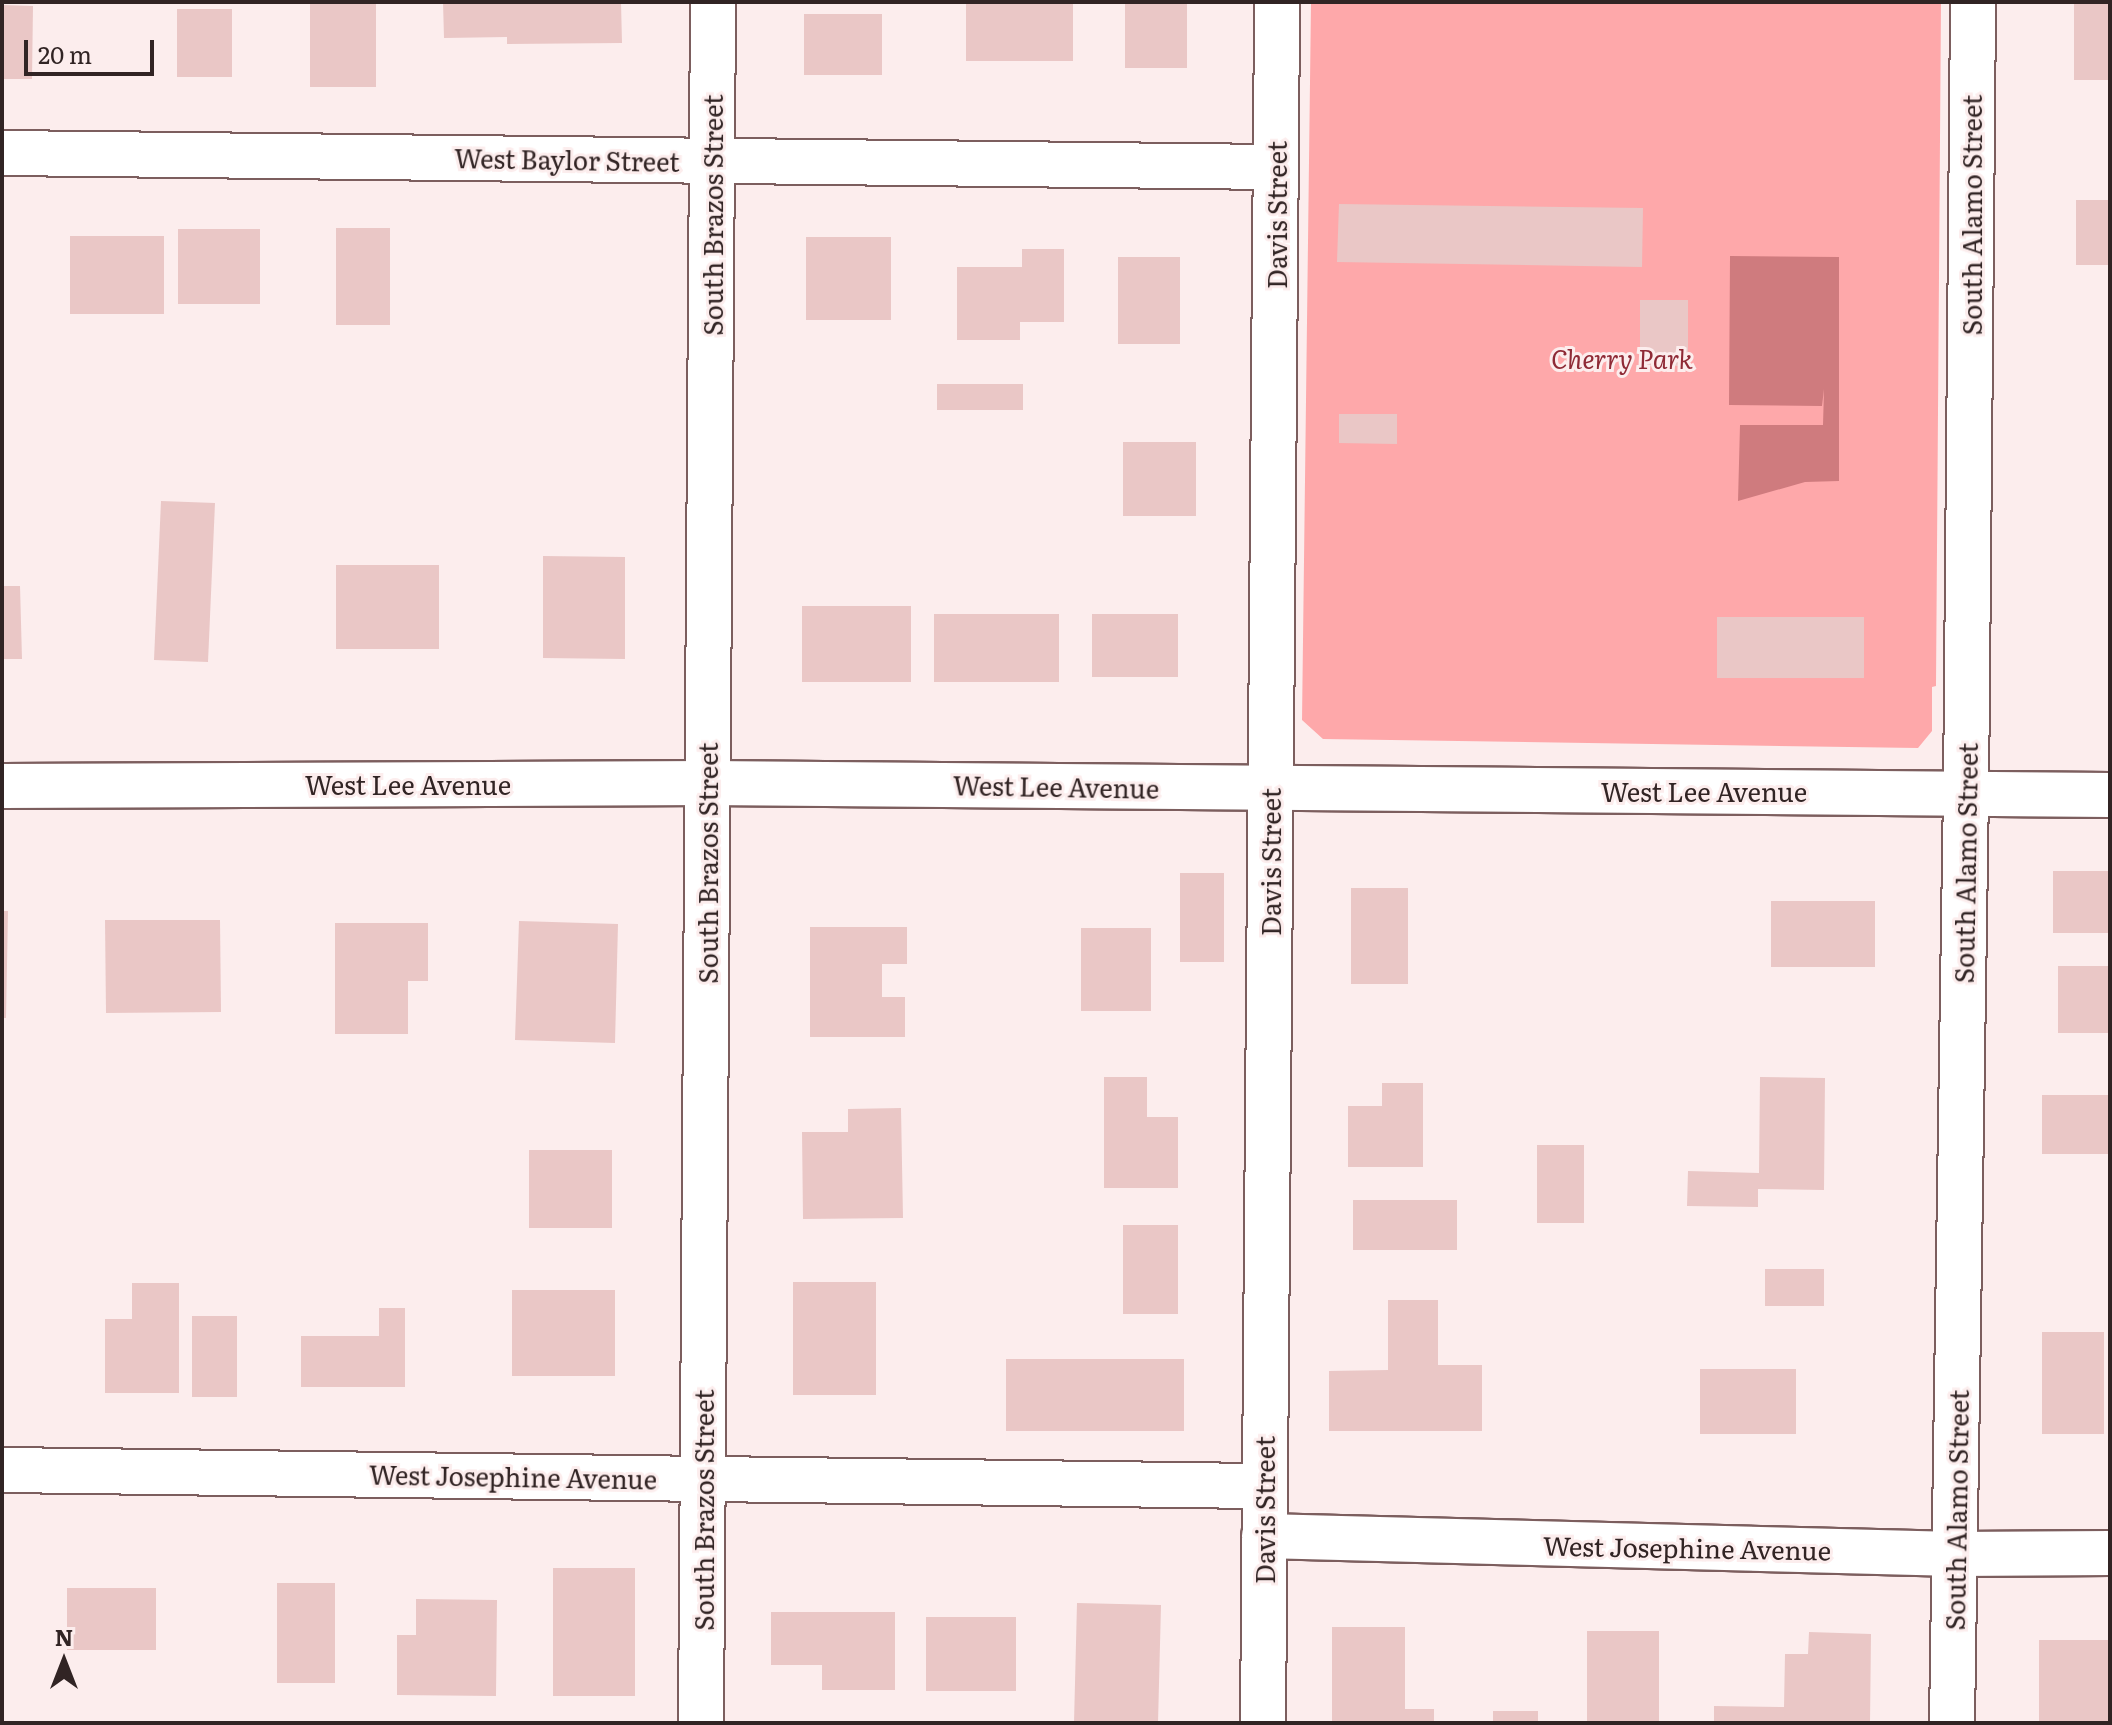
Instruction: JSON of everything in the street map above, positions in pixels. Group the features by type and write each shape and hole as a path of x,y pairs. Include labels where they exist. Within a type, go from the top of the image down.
{"street":[{"name":"South Brazos Street","path":"701,1723 713,2"},
{"name":"Davis Street","path":"1263,1723 1277,2"},
{"name":"South Alamo Street","path":"1952,1723 1966,793 1973,2"},
{"name":"West Baylor Street","path":"2,153 1276,167"},
{"name":"West Lee Avenue","path":"2,786 708,783 2110,795"},
{"name":"West Josephine Avenue","path":"2,1470 1264,1486"},
{"name":"West Josephine Avenue","path":"1264,1536 1956,1554 2110,1553"}],"green space":[{"name":"Cherry Park","path":"1311,2 1941,2 1936,686 1932,687 1932,731 1918,748 1323,739 1302,720"}],"shaded area":[{"path":"1730,256 1839,257 1839,481 1805,482 1738,501 1740,425 1823,425 1824,389 1822,406 1729,405"}],"building":[{"path":"310,2 376,2 376,87 310,87"},
{"path":"443,2 621,2 622,43 507,44 507,37 444,38"},
{"path":"966,2 1073,2 1073,61 966,61"},
{"path":"1125,2 1187,2 1187,68 1125,68"},
{"path":"2074,2 2110,2 2110,80 2074,80"},
{"path":"2,5 33,6 32,79 2,79"},
{"path":"177,9 232,9 232,77 177,77"},
{"path":"804,14 882,14 882,75 804,75"},
{"path":"2076,200 2110,200 2110,265 2076,265"},
{"path":"1339,204 1643,208 1642,267 1337,262"},
{"path":"336,228 390,228 390,325 336,325"},
{"path":"178,229 260,229 260,304 178,304"},
{"path":"70,236 164,236 164,314 70,314"},
{"path":"806,237 891,237 891,320 806,320"},
{"path":"1022,249 1064,249 1064,322 1020,322 1020,340 957,340 957,267 1022,267"},
{"path":"1118,257 1180,257 1180,344 1118,344"},
{"path":"1640,300 1688,300 1688,366 1640,366"},
{"path":"937,384 1023,384 1023,410 937,410"},
{"path":"1339,414 1397,414 1397,444 1339,443"},
{"path":"1123,442 1196,442 1196,516 1123,516"},
{"path":"161,501 215,503 208,662 154,660"},
{"path":"543,556 625,557 625,659 543,658"},
{"path":"336,565 439,565 439,649 336,649"},
{"path":"2,586 20,586 22,659 2,659"},
{"path":"802,606 911,606 911,682 802,682"},
{"path":"934,614 1059,614 1059,682 934,682"},
{"path":"1092,614 1178,614 1178,677 1092,677"},
{"path":"1717,617 1864,617 1864,678 1717,678"},
{"path":"2053,871 2110,871 2110,933 2053,933"},
{"path":"1180,873 1224,873 1224,962 1180,962"},
{"path":"1351,888 1408,888 1408,984 1351,984"},
{"path":"1771,901 1875,901 1875,967 1771,967"},
{"path":"2,911 8,911 6,1018 2,1018"},
{"path":"105,920 220,920 221,1012 106,1013"},
{"path":"519,921 618,924 615,1043 515,1040"},
{"path":"335,923 428,923 428,981 408,981 408,1034 335,1034"},
{"path":"810,927 907,927 907,964 882,964 882,997 905,997 905,1037 810,1037"},
{"path":"1081,928 1151,928 1151,1011 1081,1011"},
{"path":"2058,966 2110,966 2110,1033 2058,1033"},
{"path":"1104,1077 1147,1077 1147,1117 1178,1117 1178,1188 1104,1188"},
{"path":"1760,1077 1825,1078 1824,1190 1758,1189 1758,1207 1687,1206 1688,1171 1759,1173"},
{"path":"1382,1083 1423,1083 1423,1167 1348,1167 1348,1106 1382,1106"},
{"path":"2042,1095 2110,1095 2110,1154 2042,1154"},
{"path":"901,1108 903,1218 803,1219 802,1132 848,1132 848,1109"},
{"path":"1537,1145 1584,1145 1584,1223 1537,1223"},
{"path":"529,1150 612,1150 612,1228 529,1228"},
{"path":"1353,1200 1457,1200 1457,1250 1353,1250"},
{"path":"1123,1225 1178,1225 1178,1314 1123,1314"},
{"path":"1765,1269 1824,1269 1824,1306 1765,1306"},
{"path":"793,1282 876,1282 876,1395 793,1395"},
{"path":"132,1283 179,1283 179,1393 105,1393 105,1319 132,1319"},
{"path":"512,1290 615,1290 615,1376 512,1376"},
{"path":"1388,1300 1438,1300 1438,1365 1482,1365 1482,1431 1329,1431 1329,1371 1388,1370"},
{"path":"379,1308 405,1308 405,1387 301,1387 301,1336 379,1336"},
{"path":"192,1316 237,1316 237,1397 192,1397"},
{"path":"2042,1332 2104,1332 2104,1434 2042,1434"},
{"path":"1006,1359 1184,1359 1184,1431 1006,1431"},
{"path":"1700,1369 1796,1369 1796,1434 1700,1434"},
{"path":"553,1568 635,1568 635,1696 553,1696"},
{"path":"277,1583 335,1583 335,1683 277,1683"},
{"path":"67,1588 156,1588 156,1650 67,1650"},
{"path":"416,1599 497,1600 496,1696 397,1695 397,1635 416,1635"},
{"path":"1077,1603 1161,1605 1158,1723 1074,1723"},
{"path":"771,1612 895,1612 895,1690 822,1690 822,1665 771,1665"},
{"path":"926,1617 1016,1617 1016,1691 926,1691"},
{"path":"1332,1627 1405,1627 1405,1709 1434,1709 1434,1723 1332,1723"},
{"path":"1587,1631 1659,1631 1659,1723 1587,1723"},
{"path":"1809,1632 1871,1634 1870,1723 1714,1723 1714,1706 1784,1707 1785,1654 1808,1654"},
{"path":"2039,1640 2110,1640 2110,1723 2039,1723"},
{"path":"1493,1711 1538,1711 1538,1723 1493,1723"}]}
